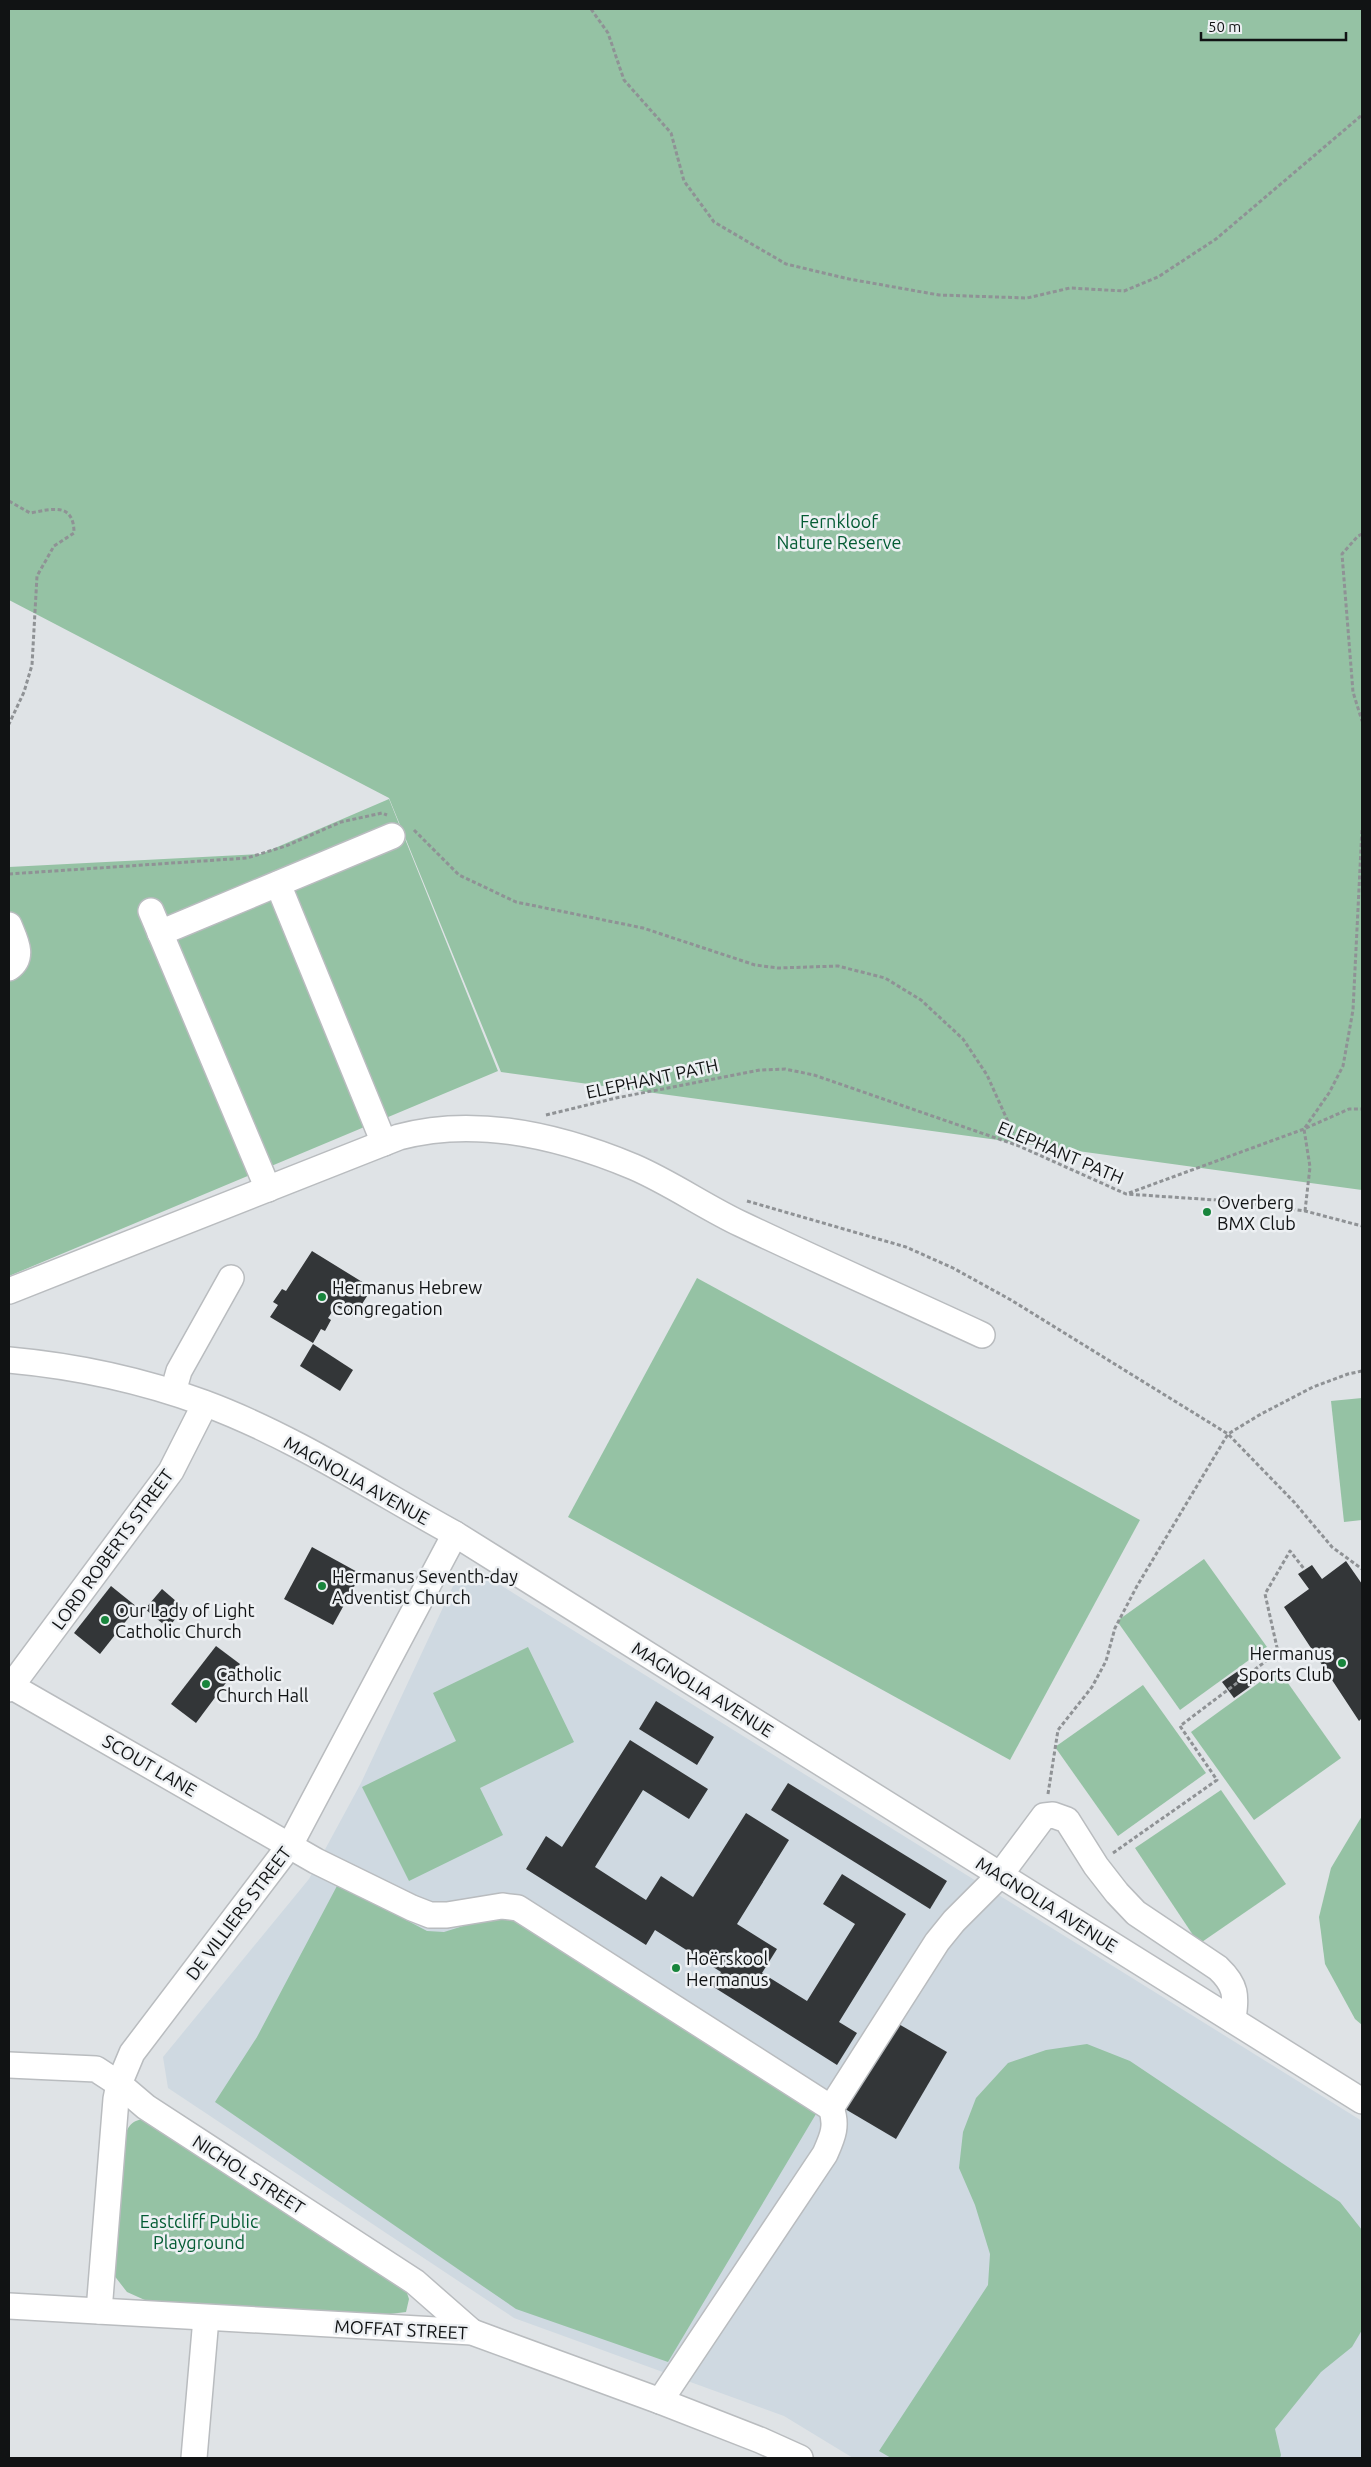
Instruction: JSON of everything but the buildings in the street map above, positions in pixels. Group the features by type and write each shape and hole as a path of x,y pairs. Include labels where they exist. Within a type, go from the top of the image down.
{"street":[{"path":"268,1189 155,922 278,884 398,826"},
{"path":"278,884 384,1143"},
{"path":"9,925 18,953 16,962 9,968"},
{"path":"9,1291 384,1143 434,1130 487,1129 564,1144 635,1168 740,1223 982,1335"},
{"path":"173,1392 179,1370 231,1278"},
{"name":"MAGNOLIA AVENUE","path":"9,1360 107,1375 173,1392 205,1404 306,1451 455,1534 1362,2101"},
{"name":"LORD ROBERTS STREET","path":"10,1687 171,1471 205,1404"},
{"name":"DE VILLIERS STREET","path":"98,2311 119,2084 132,2053 290,1845 455,1534"},
{"name":"SCOUT LANE","path":"10,1687 316,1861 430,1915 447,1915 502,1906 518,1908 831,2108"},
{"path":"660,2400 825,2154 834,2134 835,2117 831,2108 938,1942 954,1921 1000,1875 1044,1816 1053,1815 1067,1820 1096,1866 1117,1893 1136,1913 1218,1968 1226,1976 1236,1996 1232,2020"},
{"name":"NICHOL STREET","path":"9,2065 96,2069 119,2084 146,2107 415,2282 472,2332"},
{"name":"MOFFAT STREET","path":"9,2306 472,2332 660,2400 800,2458"},
{"path":"194,2458 206,2318"}],"path":[{"path":"592,9 608,33 624,80 671,133 684,181 714,222 786,264 848,279 939,295 1027,298 1070,288 1124,290 1158,277 1216,239 1362,115"},
{"path":"9,501 30,513 56,508 68,512 74,522 74,533 54,546 37,576 32,665 24,692 9,724"},
{"path":"1362,534 1342,554 1353,692 1362,721"},
{"path":"9,874 247,858 286,846 341,822 382,813 459,875 516,902 643,928 755,965 778,968 838,966 884,978 921,1000 963,1039 987,1075 1019,1146"},
{"path":"1306,1211 1310,1167 1304,1129 1329,1093 1343,1066 1353,1010 1362,828"},
{"name":"ELEPHANT PATH","path":"542,1116 616,1098 760,1070 785,1069 814,1076 1019,1146 1126,1194 1231,1201 1306,1211 1362,1226"},
{"path":"1126,1194 1304,1129 1349,1110 1362,1109"},
{"path":"738,1198 906,1247 953,1268 1011,1300 1228,1434 1294,1502 1332,1547 1362,1569"},
{"path":"1044,1816 1058,1730 1092,1687 1106,1661 1115,1628 1137,1586 1228,1434 1261,1414 1313,1387 1362,1371"},
{"path":"1096,1866 1217,1780 1180,1726 1278,1652 1265,1594 1290,1551 1305,1570"}],"shaded area":[{"name":"Hoërskool Hermanus","path":"486,1576 1362,2121 1362,2458 853,2458 784,2416 514,2318 168,2088 163,2057 309,1879 361,1783 454,1584"}],"green space":[{"name":"Fernkloof Nature Reserve","path":"9,9 1362,9 1362,1190 501,1072 389,798 9,600"},
{"path":"389,799 498,1071 9,1276 9,867 261,854"},
{"path":"697,1278 1140,1520 1010,1760 568,1517"},
{"path":"1362,1398 1362,1520 1344,1522 1331,1401"},
{"path":"1204,1559 1267,1647 1180,1710 1117,1621"},
{"path":"528,1647 574,1742 480,1788 503,1835 409,1881 362,1787 456,1741 433,1693"},
{"path":"1278,1669 1341,1758 1254,1820 1191,1732"},
{"path":"1143,1685 1206,1773 1118,1836 1055,1747"},
{"path":"1221,1790 1286,1884 1199,1944 1135,1848"},
{"path":"1362,1816 1362,2025 1355,2019 1325,1964 1319,1917 1331,1868"},
{"path":"338,1884 427,1931 444,1932 492,1917 510,1918 816,2114 668,2362 516,2309 215,2102 257,2037"},
{"path":"1087,2044 1130,2061 1340,2202 1362,2230 1362,2330 1352,2347 1321,2372 1275,2429 1280,2458 891,2458 879,2451 988,2285 990,2254 975,2205 959,2168 963,2132 976,2098 1008,2063 1046,2050"},
{"name":"Eastcliff Public Playground","path":"142,2119 406,2290 409,2299 406,2312 382,2315 147,2301 127,2292 113,2274 123,2144 128,2128 137,2120"}],"place":[{"name":"Overberg BMX Club","path":"1207,1212"},
{"name":"Hermanus Hebrew Congregation","path":"322,1297"},
{"name":"Hermanus Seventh-day Adventist Church","path":"322,1586"},
{"name":"Our Lady of Light Catholic Church","path":"105,1620"},
{"name":"Hermanus Sports Club","path":"1342,1663"},
{"name":"Catholic Church Hall","path":"206,1684"},
{"name":"Hoërskool Hermanus","path":"676,1968"}]}
